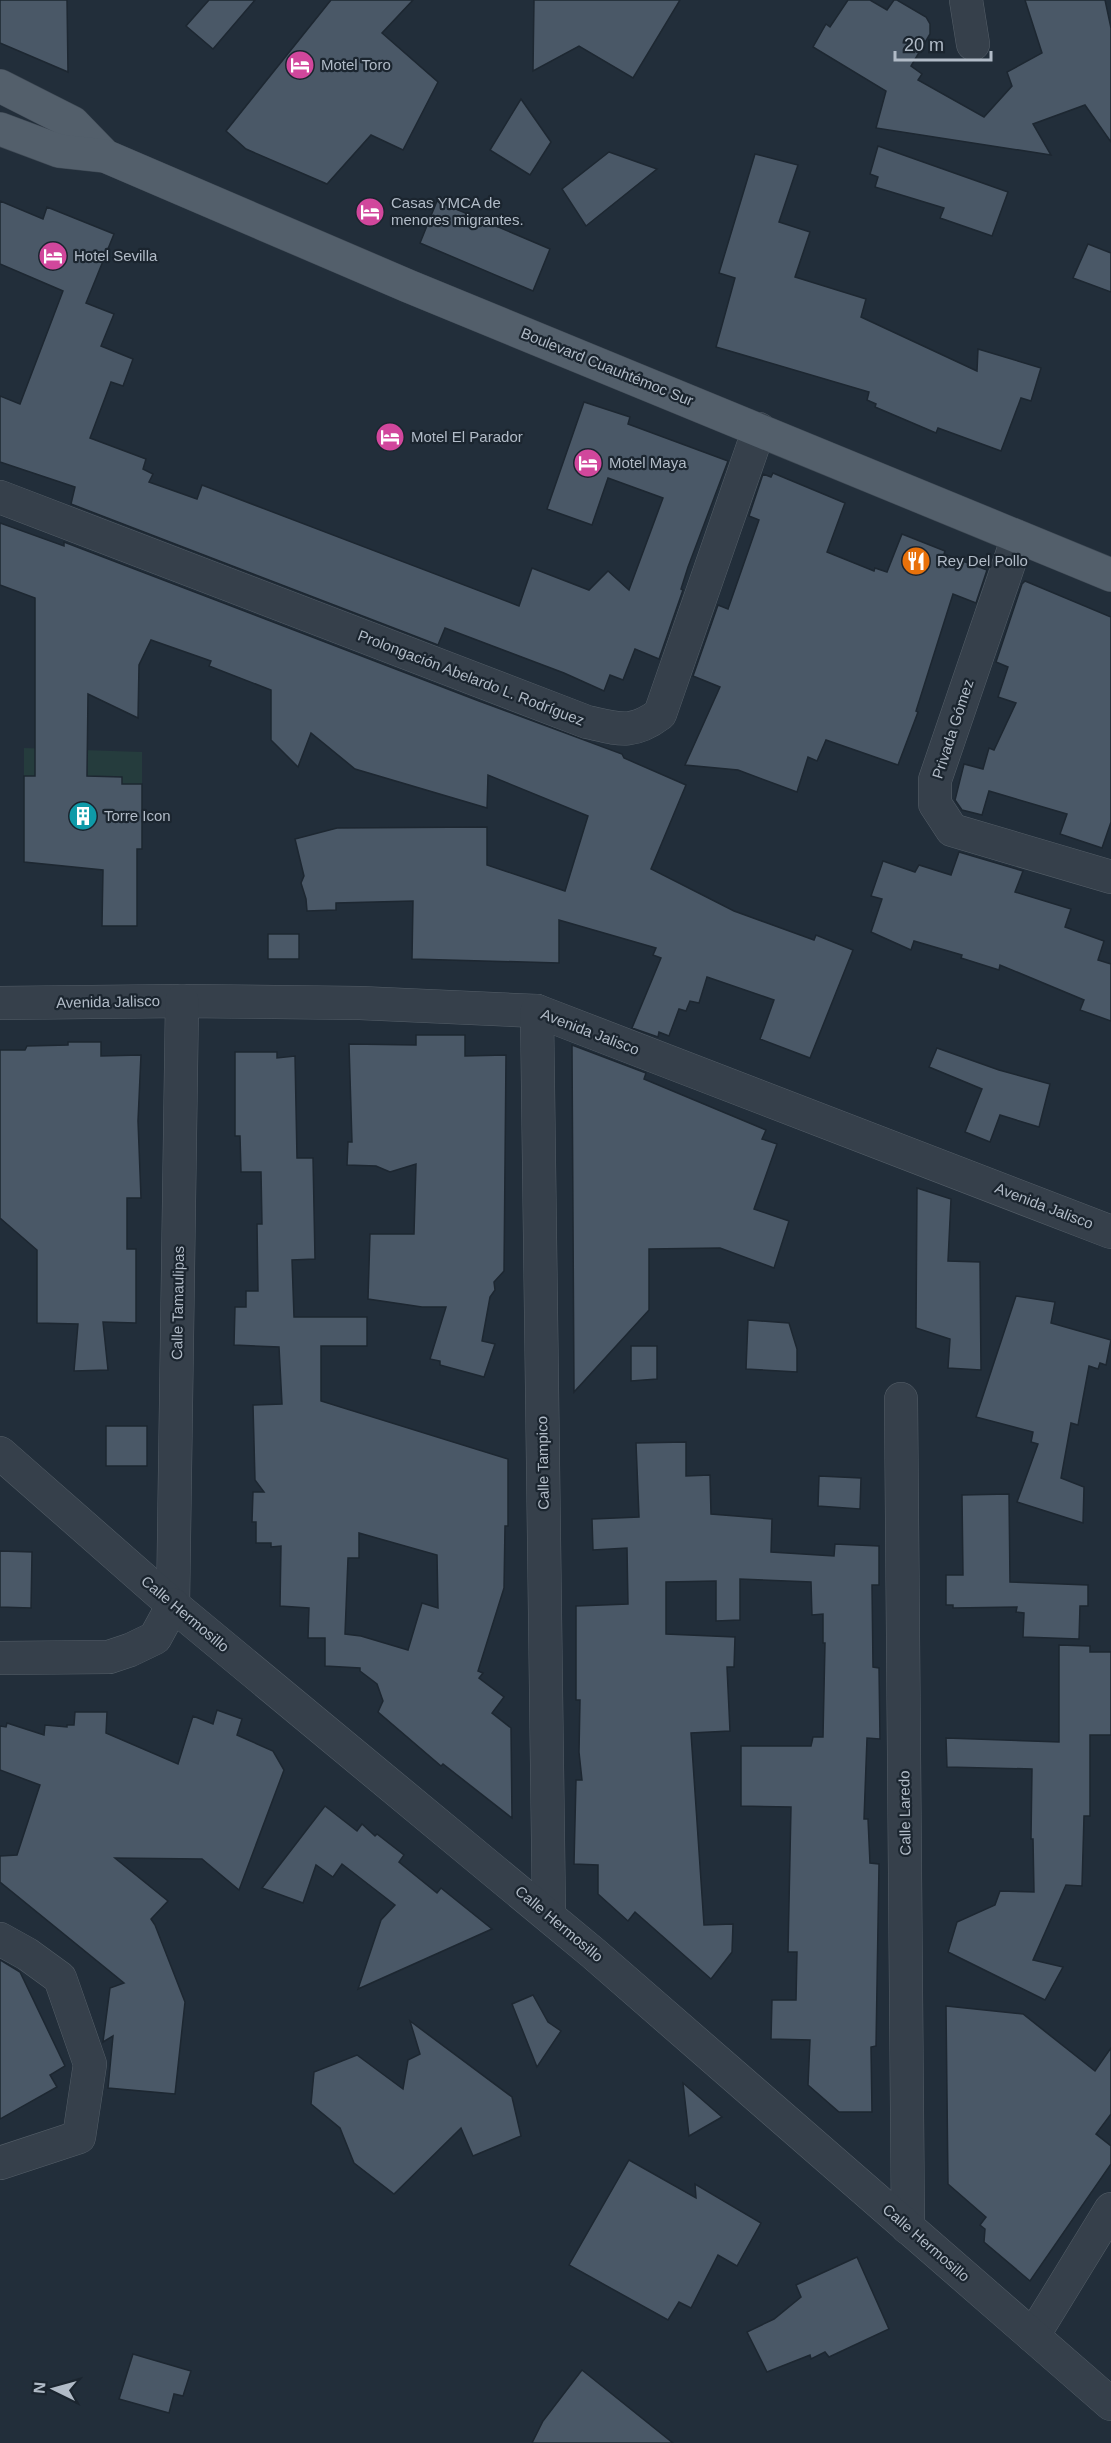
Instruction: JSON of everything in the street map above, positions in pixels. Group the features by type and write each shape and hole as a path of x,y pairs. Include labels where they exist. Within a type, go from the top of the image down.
{"main road":[{"name":"Boulevard Cuauhtémoc Sur","path":"0,86 73,123 105,156"},
{"name":"Boulevard Cuauhtémoc Sur","path":"0,129 59,151 105,156 408,286 1111,574"}],"street":[{"path":"966,0 974,44"},
{"name":"Prolongación Abelardo L. Rodríguez","path":"0,497 586,722 622,730 645,726 660,714 759,429"},
{"name":"Privada Gómez","path":"1018,537 935,780 935,804 952,830 1111,877"},
{"name":"Avenida Jalisco","path":"0,1003 182,1001 360,1003 537,1011 1111,1232"},
{"name":"Calle Tamaulipas","path":"173,1605 182,1001"},
{"name":"Calle Tampico","path":"537,1011 549,1915"},
{"name":"Calle Laredo","path":"901,1399 909,2228"},
{"name":"Calle Hermosillo","path":"0,1453 173,1605 549,1915 1111,2404"},
{"path":"0,1658 110,1657 155,1638 173,1605"},
{"path":"0,1938 60,1978 90,2064 79,2137 0,2163"},
{"path":"1033,2336 1111,2209"}],"green space":[{"path":"24,748 142,752 142,784 122,784 121,777 24,776"}],"building":[{"path":"0,0 67,0 68,72 0,43"},
{"path":"209,0 255,0 213,49 186,26"},
{"path":"331,0 413,0 382,33 438,82 403,150 371,135 327,184 246,149 226,131"},
{"path":"534,0 680,0 633,78 579,46 533,71"},
{"path":"848,0 870,0 887,10 894,0 897,0 926,17 930,24 930,34 911,66 922,74 918,80 984,117 1012,86 1007,72 1042,53 1025,0 1105,0 1111,28 1111,142 1085,105 1033,124 1051,155 876,128 886,91 813,47 826,24 830,27"},
{"path":"521,99 551,142 530,175 490,150"},
{"path":"878,146 1008,192 992,236 940,218 944,208 875,187 878,177 870,174"},
{"path":"609,152 657,169 586,226 562,189"},
{"path":"755,154 798,165 779,222 810,232 795,277 866,299 861,317 977,371 978,349 1041,368 1031,401 1021,398 1001,451 938,428 936,433 875,407 876,404 867,400 869,392 716,347 735,278 719,273"},
{"path":"0,201 43,219 47,207 114,234 86,303 114,314 101,346 133,359 123,386 111,382 90,438 146,459 143,469 153,474 149,482 197,499 202,485 519,606 532,568 589,590 608,571 629,590 663,498 608,478 592,525 547,509 584,402 630,417 628,424 728,461 688,567 681,589 683,590 659,659 635,649 623,680 610,675 604,691 564,673 445,628 438,645 71,504 75,487 0,462 0,396 20,404 63,291 0,264"},
{"path":"437,201 550,249 533,291 420,243"},
{"path":"1088,244 1111,253 1111,292 1073,278"},
{"path":"773,473 845,503 827,552 874,571 875,568 887,572 902,534 945,551 944,554 987,570 976,603 953,594 916,711 918,712 898,765 826,740 817,761 808,757 797,792 738,770 685,765 720,687 693,676 718,605 728,609 759,520 749,516 763,474 771,477"},
{"path":"0,523 64,546 64,542 622,754 624,758 686,785 651,869 734,911 814,940 816,935 853,950 810,1058 760,1039 774,1000 707,977 699,1003 690,1001 686,1011 679,1009 669,1036 659,1032 658,1037 632,1028 661,958 653,955 656,948 559,920 559,963 412,959 413,901 336,903 336,910 307,911 301,883 304,876 295,839 337,828 487,827 487,865 565,891 588,816 488,775 487,808 355,769 311,733 298,767 271,740 271,690 209,666 211,661 151,640 139,665 138,718 88,694 87,776 122,777 122,784 142,784 142,849 137,849 137,926 102,926 103,870 24,862 24,776 35,776 35,598 0,585"},
{"path":"1025,581 1111,617 1111,822 1102,848 1060,834 1067,814 989,791 982,815 962,810 955,800 964,764 983,769 989,748 994,750 1016,703 998,697 1008,667 996,662 1022,584"},
{"path":"959,852 1023,871 1015,892 1071,909 1065,927 1104,941 1098,960 1111,964 1111,1021 1080,1010 1084,1000 1000,965 999,970 961,958 962,955 914,941 911,950 871,932 882,899 871,896 883,861 915,872 919,865 951,875"},
{"path":"268,934 299,934 299,959 268,959"},
{"path":"416,1035 465,1035 465,1056 506,1055 504,1271 494,1282 495,1290 490,1297 482,1341 495,1344 484,1377 440,1365 440,1361 430,1359 446,1307 422,1307 368,1299 370,1234 414,1234 416,1164 390,1172 376,1166 347,1165 348,1142 352,1142 349,1044 416,1045"},
{"path":"68,1042 101,1042 101,1056 141,1055 138,1121 141,1198 127,1198 127,1249 136,1249 136,1323 103,1322 108,1370 74,1371 78,1324 37,1323 37,1250 0,1218 0,1050 25,1050 27,1046 68,1045"},
{"path":"572,1045 646,1073 644,1079 766,1130 762,1139 777,1144 754,1209 789,1221 774,1268 720,1248 649,1249 649,1310 574,1392"},
{"path":"937,1048 999,1070 1050,1084 1039,1127 1000,1115 990,1142 965,1132 982,1089 929,1067"},
{"path":"235,1052 277,1052 277,1058 295,1056 297,1158 313,1158 315,1259 292,1260 294,1317 367,1317 367,1346 321,1346 321,1401 508,1459 508,1526 505,1526 504,1588 478,1671 483,1673 479,1678 504,1697 492,1713 511,1728 512,1818 443,1764 441,1766 378,1712 383,1701 377,1684 360,1671 360,1668 325,1666 325,1638 308,1638 309,1608 280,1606 281,1546 271,1547 271,1543 256,1543 256,1522 252,1522 253,1492 264,1492 255,1480 253,1405 282,1404 279,1347 234,1345 235,1307 246,1307 246,1291 258,1291 257,1224 262,1224 261,1172 241,1172 240,1136 235,1136","holes":["359,1533 437,1555 438,1608 422,1603 408,1650 361,1636 345,1634 348,1558 359,1558"]},
{"path":"917,1188 951,1199 948,1261 980,1262 981,1370 948,1368 950,1339 916,1328"},
{"path":"1016,1296 1055,1302 1051,1323 1111,1340 1106,1365 1100,1363 1098,1369 1089,1366 1078,1425 1071,1423 1061,1478 1084,1487 1083,1523 1017,1502 1038,1444 1031,1442 1033,1432 976,1417"},
{"path":"748,1320 789,1323 797,1349 797,1372 746,1369"},
{"path":"631,1346 657,1346 657,1379 631,1381"},
{"path":"106,1426 147,1426 147,1466 106,1466"},
{"path":"686,1442 686,1476 710,1475 711,1514 772,1519 771,1552 834,1556 835,1544 879,1546 879,1585 872,1585 873,1667 879,1668 880,1739 867,1738 864,1819 868,1819 870,1863 879,1864 876,2046 871,2047 872,2112 839,2112 808,2085 810,2040 771,2039 772,2000 796,2000 797,1952 788,1952 791,1807 741,1806 741,1746 811,1746 813,1737 823,1737 825,1643 823,1643 823,1614 812,1615 811,1582 740,1579 740,1620 716,1621 716,1581 666,1582 666,1634 735,1637 734,1667 727,1667 730,1731 691,1733 704,1925 733,1924 732,1952 711,1979 635,1912 628,1921 598,1894 598,1865 574,1864 576,1780 582,1780 579,1752 580,1700 576,1700 576,1606 628,1604 627,1548 593,1550 592,1519 639,1517 636,1443"},
{"path":"819,1476 861,1478 860,1509 818,1506"},
{"path":"1009,1494 1010,1582 1088,1585 1088,1606 1080,1606 1079,1639 1023,1637 1024,1613 1016,1612 1017,1607 953,1608 953,1605 946,1605 946,1575 963,1575 962,1495"},
{"path":"0,1551 32,1552 31,1608 0,1607"},
{"path":"1059,1645 1090,1646 1090,1652 1111,1652 1111,1735 1090,1735 1090,1816 1084,1816 1082,1886 1066,1885 1033,1960 1063,1967 1045,2000 948,1952 957,1922 995,1905 1000,1891 1034,1892 1033,1839 1031,1839 1032,1769 947,1767 946,1738 1059,1742"},
{"path":"217,1710 242,1719 237,1735 273,1751 284,1770 239,1890 202,1859 115,1858 168,1901 151,1919 185,2002 175,2094 108,2088 113,2036 103,2042 110,1988 124,1983 0,1882 0,1856 17,1855 40,1785 0,1770 0,1726 6,1727 7,1723 44,1735 45,1725 67,1727 67,1725 74,1725 75,1712 107,1712 106,1733 178,1764 193,1716 213,1724"},
{"path":"325,1806 357,1831 362,1824 375,1836 377,1834 404,1855 399,1862 437,1893 441,1888 492,1929 358,1989 381,1920 395,1905 342,1864 333,1877 316,1865 303,1903 262,1888"},
{"path":"0,1960 20,1972 65,2066 50,2075 57,2087 0,2119"},
{"path":"533,1995 548,2022 561,2031 537,2067 512,2004"},
{"path":"946,2006 1023,2014 1095,2071 1111,2048 1111,2114 1096,2134 1111,2146 1111,2164 1030,2281 984,2242 985,2229 980,2225 986,2217 948,2184"},
{"path":"410,2021 512,2097 521,2136 473,2156 461,2128 394,2194 354,2163 340,2128 311,2104 314,2072 357,2055 403,2089 408,2060 420,2054"},
{"path":"683,2083 722,2117 689,2136"},
{"path":"629,2160 696,2198 695,2184 761,2223 737,2266 718,2255 691,2308 679,2302 668,2320 569,2265"},
{"path":"857,2257 889,2329 829,2357 825,2352 811,2359 810,2355 767,2372 747,2332 774,2319 801,2297 796,2285"},
{"path":"133,2354 191,2371 183,2396 174,2394 169,2413 119,2399"},
{"path":"582,2370 673,2443 532,2443 543,2421"}],"place":[{"name":"Motel Toro","path":"300,65"},
{"name":"Casas YMCA de menores migrantes.","path":"370,212"},
{"name":"Hotel Sevilla","path":"53,256"},
{"name":"Motel El Parador","path":"390,437"},
{"name":"Motel Maya","path":"588,463"},
{"name":"Rey Del Pollo","path":"916,561"},
{"name":"Torre Icon","path":"83,816"}]}
